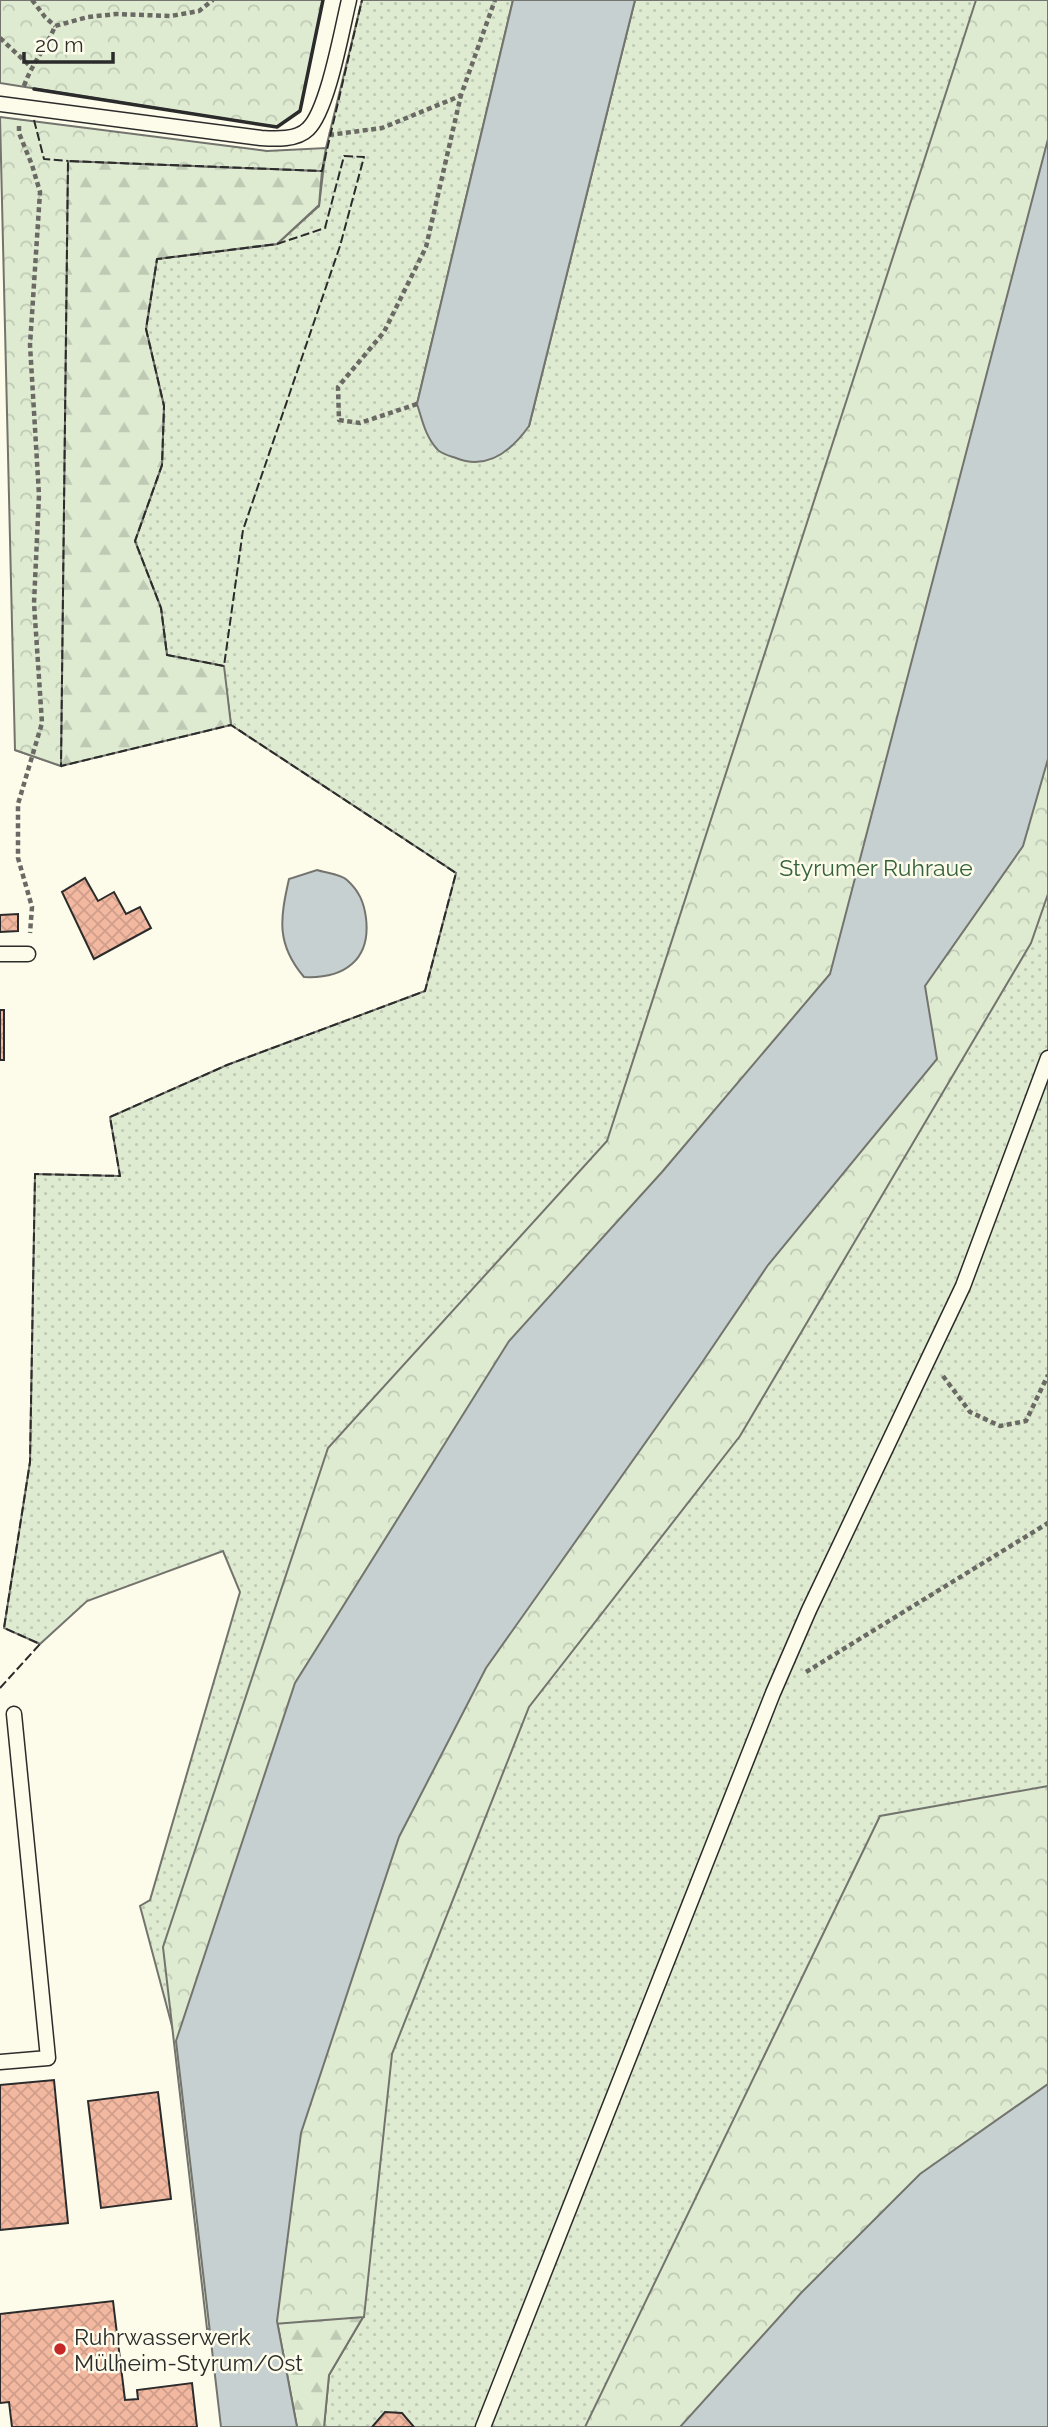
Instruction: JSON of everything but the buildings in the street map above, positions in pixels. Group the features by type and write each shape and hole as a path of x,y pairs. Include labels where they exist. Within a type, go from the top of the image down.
{"lane":[{"path":"0,104 261,138 280,139 307,131 321,107 349,0"},
{"path":"0,954 28,954"},
{"path":"483,2427 773,1693 809,1610 963,1286 1048,1058"},
{"path":"0,2062 48,2058 14,1714"}],"path":[{"path":"32,0 55,26"},
{"path":"55,26 88,17 116,14 171,16 199,12 213,0"},
{"path":"416,404 360,423 339,420 338,387 384,332 426,247 461,95 495,0"},
{"path":"28,954 32,907 18,858 18,804 42,723 34,603 39,495 30,345 40,192 33,165 19,133 21,106 31,67 50,40 55,26"},
{"path":"0,38 31,67"},
{"path":"307,131 330,136 382,128 461,95"},
{"path":"930,1359 970,1412 1000,1426 1026,1421 1048,1375"},
{"path":"773,1693 1048,1523"}],"green space":[{"path":"0,0 323,0 300,111 277,127 0,83"},
{"path":"362,0 513,0 417,404 529,426 635,0 1045,0 638,1158 301,1561 176,2041 140,1906 150,1900 240,1592 223,1551 87,1601 40,1644 4,1628 30,1462 35,1174 120,1176 110,1117 227,1065 425,991 456,873 231,725 223,666 167,655 161,608 135,541 162,465 164,406 146,329 157,259 277,244 319,206 326,148"},
{"name":"Styrumer Ruhraue","path":"976,0 1048,0 1048,894 1031,943 740,1436 529,1707 392,2054 364,2317 207,2329 163,1947 328,1448 607,1141"},
{"path":"0,117 267,151 326,148 322,171 68,161 61,766 15,750"},
{"path":"68,161 322,171 319,205 277,244 157,259 146,329 164,406 162,465 135,541 161,608 167,655 224,666 231,725 61,766 15,750"},
{"path":"1048,759 1048,1985 622,2427 324,2427 329,2375 363,2317 282,2266 399,1837"},
{"path":"1048,1786 1048,2427 585,2427 880,1816"},
{"path":"282,2266 363,2317 329,2375 324,2427 297,2427 277,2321"}],"shaded area":[{"path":"513,0 635,0 529,426 507,450 489,460 479,462 446,455 437,449 427,433 417,404"},
{"path":"1048,139 1048,759 1023,846 925,986 937,1059 768,1265 486,1668 399,1837 301,2133 277,2321 297,2427 221,2427 176,2041 295,1683 509,1341 662,1172 830,974"},
{"path":"317,870 341,876 355,888 364,907 366,933 364,945 352,964 331,975 304,977 289,953 282,919 289,879"},
{"path":"1048,2084 1048,2427 680,2427 801,2293 920,2174"}],"fence":[{"path":"0,1688 40,1644 4,1628 30,1462 35,1174 120,1176 110,1117 227,1065 425,991 456,873 231,725 61,766 68,161 322,171 362,0"},
{"path":"34,120 44,159 68,161"},
{"path":"344,156 364,157 340,246 243,530 224,666 167,655 161,608 135,541 162,465 164,406 146,329 157,259 277,244 325,228 344,156"}],"wall":[{"path":"34,89 277,127 300,111 323,0"}],"place":[{"name":"Ruhrwasserwerk Mülheim-Styrum/Ost","path":"60,2349"}]}
